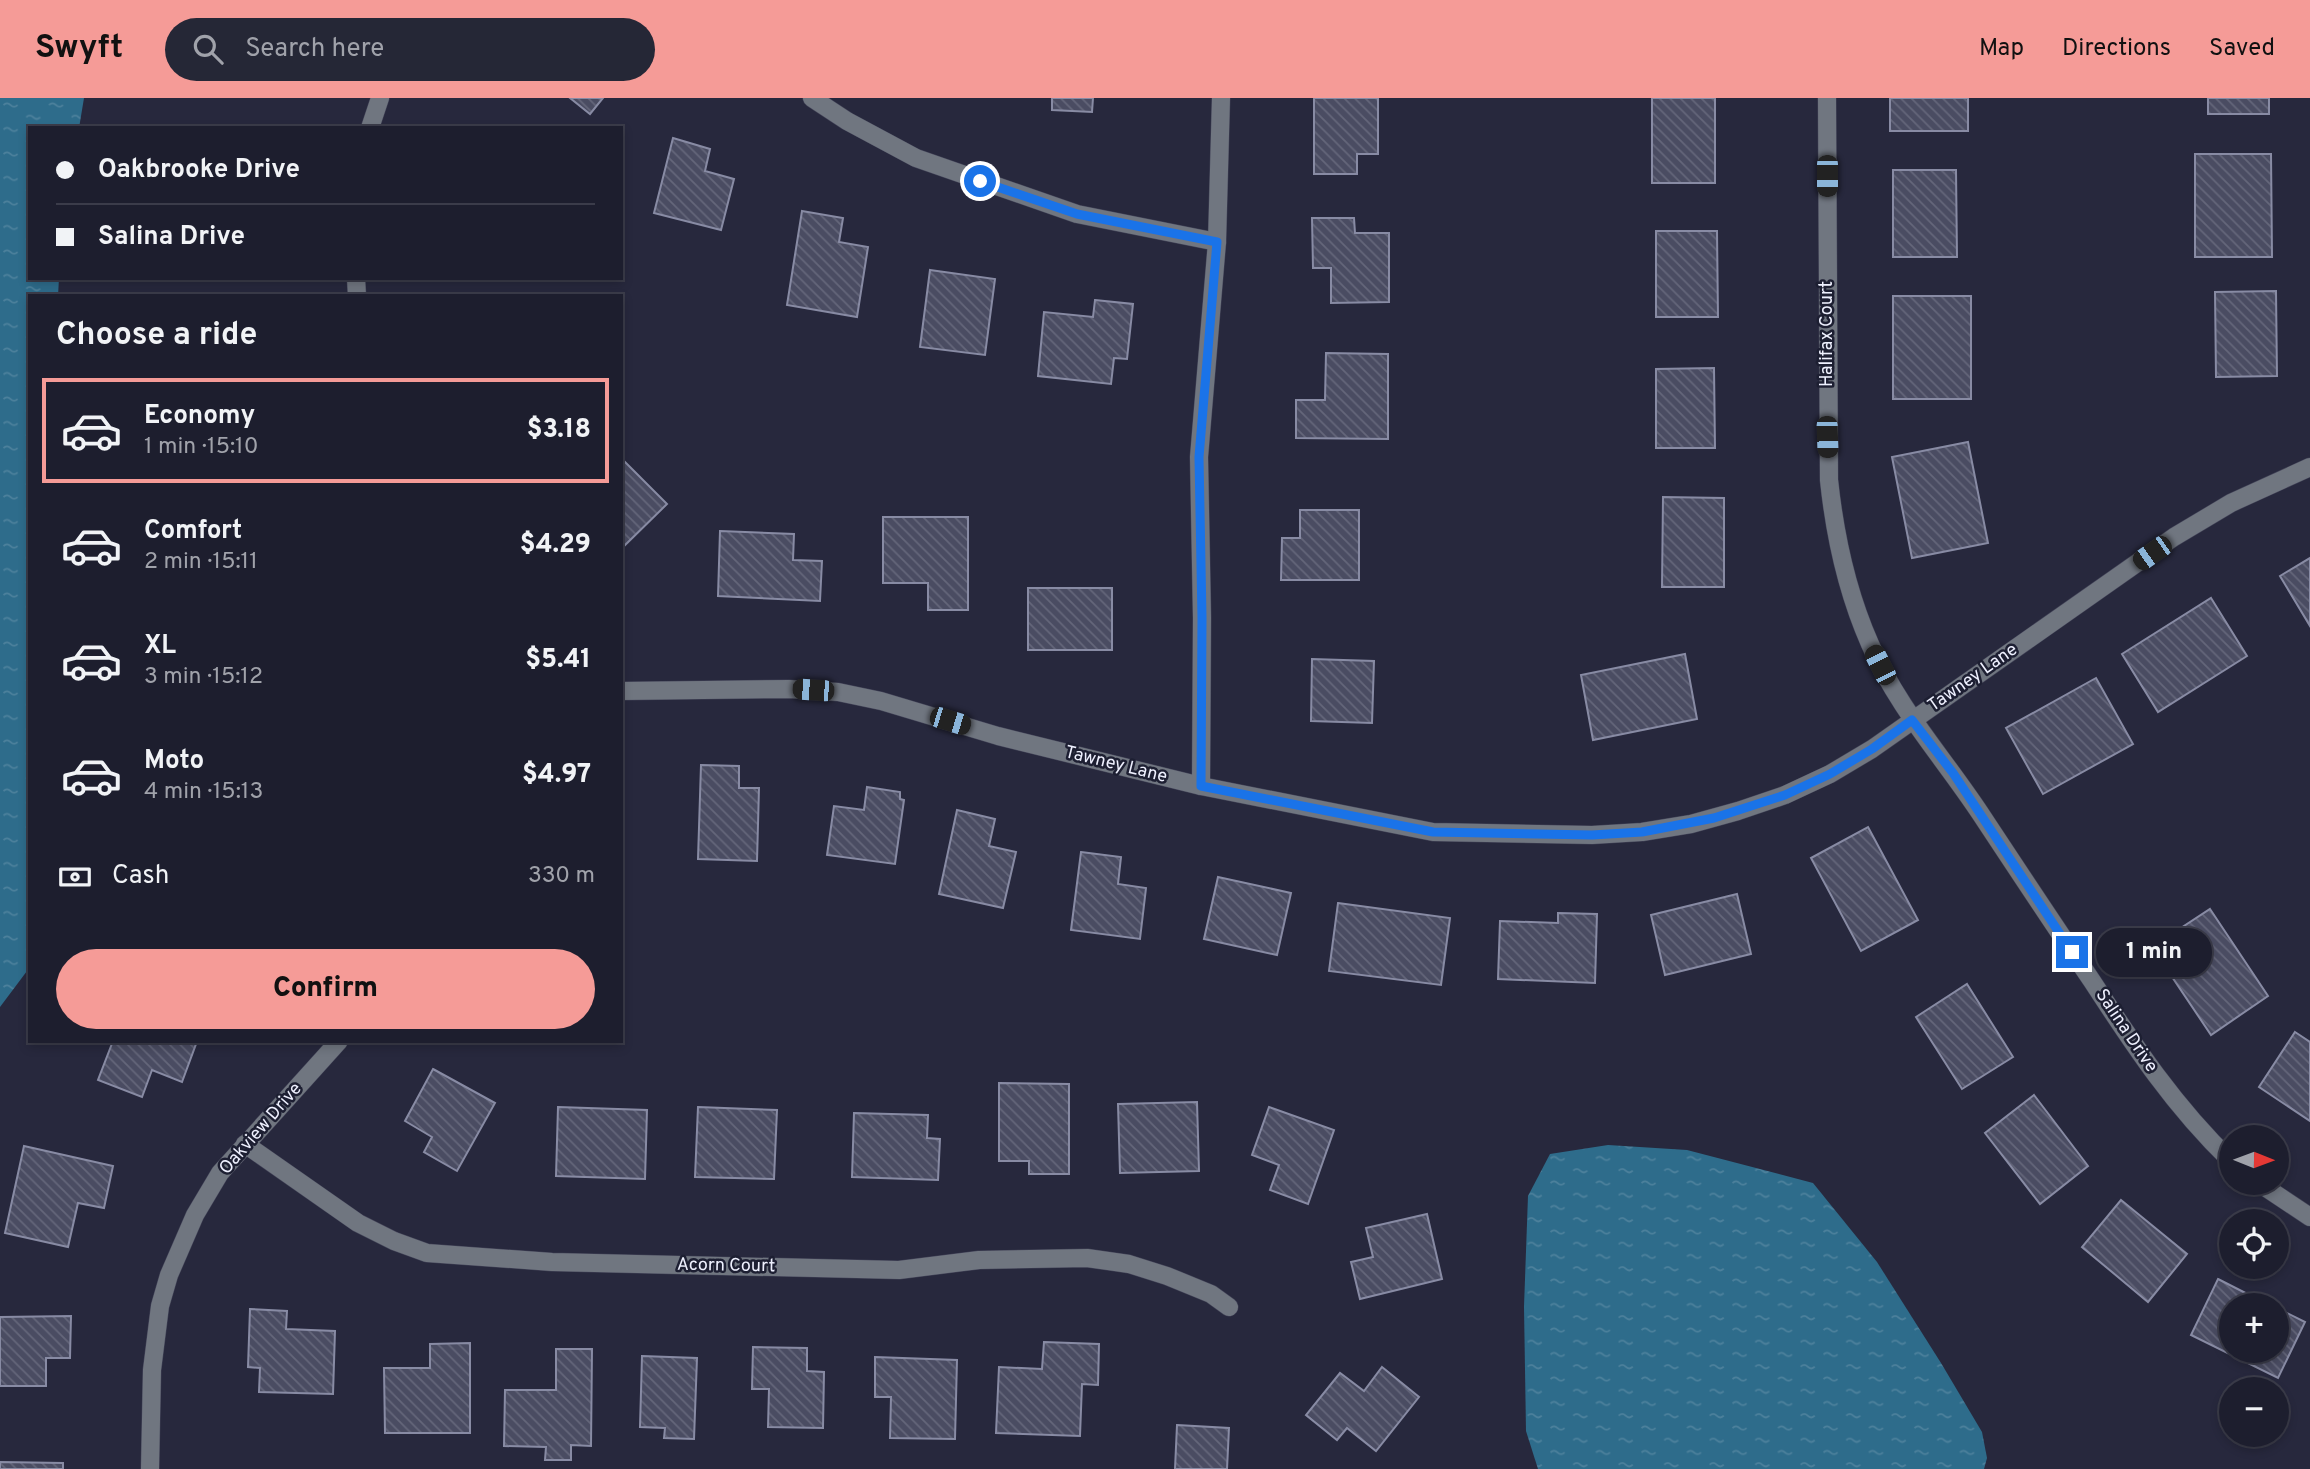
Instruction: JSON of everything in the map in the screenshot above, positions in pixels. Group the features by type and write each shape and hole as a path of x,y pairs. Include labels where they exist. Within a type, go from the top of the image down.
{"street":[{"path":"371,126 380,98"},
{"path":"812,98 847,121 916,158 1077,214 1217,242"},
{"path":"1201,786 1199,457 1217,242 1221,98"},
{"name":"Halifax Court","path":"1827,98 1827,437 1833,523 1854,606 1870,646 1912,720"},
{"name":"Tawney Lane","path":"623,691 789,689 838,692 881,701 998,736 1201,786 1433,832 1592,835 1642,832 1714,818 1785,795 1830,774 1872,749 2174,537 2231,503 2310,467"},
{"name":"Salina Drive","path":"1912,720 1953,773 2147,1063 2200,1131 2219,1149"},
{"name":"Oakview Drive","path":"150,1469 152,1370 160,1307 195,1215 220,1173 337,1043"},
{"name":"Acorn Court","path":"245,1144 358,1223 394,1241 427,1253 552,1262 899,1269 979,1260 1087,1258 1129,1264 1167,1276 1211,1294 1229,1307"},
{"path":"2277,1195 2310,1217"}],"water":[{"path":"0,98 84,98 79,126 28,126 28,280 59,280 58,294 28,294 28,970 0,1007"},
{"path":"1608,1145 1687,1150 1813,1183 1877,1262 1941,1363 1982,1432 1987,1458 1984,1469 1538,1469 1526,1431 1524,1307 1528,1196 1550,1154"}],"building":[{"path":"570,98 603,98 590,114"},
{"path":"1052,98 1093,98 1092,112 1052,110"},
{"path":"1314,98 1378,98 1378,154 1357,154 1357,174 1314,174"},
{"path":"1652,98 1715,98 1715,183 1652,183"},
{"path":"1890,98 1968,98 1968,131 1890,131"},
{"path":"2208,98 2269,98 2269,114 2208,114"},
{"path":"673,138 710,149 705,171 734,179 721,230 654,213"},
{"path":"2195,154 2271,154 2272,257 2195,257"},
{"path":"1893,170 1956,170 1957,257 1893,257"},
{"path":"802,211 843,218 839,242 868,247 857,317 787,305"},
{"path":"1312,218 1354,218 1355,233 1389,233 1389,302 1331,303 1331,268 1313,268"},
{"path":"1656,231 1717,231 1718,317 1656,317"},
{"path":"930,270 995,279 985,355 920,347"},
{"path":"2276,291 2277,376 2216,377 2215,292"},
{"path":"1893,296 1971,296 1971,399 1893,399"},
{"path":"1095,300 1133,304 1127,359 1114,358 1111,384 1038,376 1044,312 1093,317"},
{"path":"1326,353 1388,354 1388,439 1296,438 1296,400 1325,400"},
{"path":"1714,368 1715,448 1656,448 1656,369"},
{"path":"1968,442 1988,543 1912,558 1892,457"},
{"path":"623,460 667,504 623,547"},
{"path":"1663,497 1724,498 1724,587 1662,587"},
{"path":"1300,510 1359,510 1359,580 1281,580 1282,538 1300,538"},
{"path":"883,517 968,517 968,610 928,610 928,583 883,583"},
{"path":"720,531 794,534 793,560 822,561 820,601 718,596"},
{"path":"2310,558 2310,626 2280,576"},
{"path":"1028,588 1112,588 1112,650 1028,650"},
{"path":"2211,598 2247,656 2158,712 2122,654"},
{"path":"1685,654 1697,719 1593,740 1581,675"},
{"path":"1312,659 1374,661 1372,723 1311,721"},
{"path":"2096,678 2133,744 2043,794 2006,728"},
{"path":"701,765 739,766 739,788 759,788 757,861 698,859"},
{"path":"867,787 900,792 900,799 904,800 895,864 827,855 834,806 864,810"},
{"path":"957,810 995,819 989,846 1016,852 1003,908 939,894"},
{"path":"1868,827 1918,920 1861,951 1811,858"},
{"path":"1081,852 1121,857 1118,884 1146,888 1140,939 1071,930"},
{"path":"1218,877 1291,893 1277,955 1204,939"},
{"path":"1737,894 1751,954 1665,975 1651,915"},
{"path":"1338,903 1450,918 1441,985 1329,971"},
{"path":"2210,909 2268,996 2211,1035 2152,947"},
{"path":"1558,913 1597,914 1595,983 1498,979 1500,921 1558,923"},
{"path":"1967,984 2013,1057 1962,1089 1916,1017"},
{"path":"2295,1032 2310,1042 2310,1121 2259,1087"},
{"path":"112,1043 196,1044 182,1082 152,1070 142,1097 98,1080"},
{"path":"433,1069 495,1103 457,1171 424,1152 432,1137 405,1121"},
{"path":"999,1083 1069,1084 1069,1174 1029,1174 1029,1161 999,1161"},
{"path":"2034,1095 2088,1166 2040,1204 1985,1133"},
{"path":"1197,1102 1199,1171 1120,1173 1118,1104"},
{"path":"558,1107 647,1110 645,1179 556,1176"},
{"path":"698,1107 777,1110 774,1179 695,1177"},
{"path":"1269,1107 1334,1130 1308,1204 1270,1190 1279,1165 1252,1155"},
{"path":"854,1113 928,1115 927,1138 940,1139 938,1180 852,1177"},
{"path":"24,1146 113,1166 104,1208 78,1203 68,1247 5,1233"},
{"path":"2121,1200 2187,1254 2148,1302 2082,1247"},
{"path":"1427,1214 1442,1279 1360,1299 1351,1262 1373,1257 1366,1228"},
{"path":"2218,1279 2245,1293 2219,1293 2219,1349 2191,1335"},
{"path":"250,1309 287,1311 286,1329 335,1331 333,1394 259,1392 260,1368 248,1367"},
{"path":"2289,1314 2305,1322 2289,1355"},
{"path":"71,1316 70,1358 46,1358 46,1386 0,1386 0,1317"},
{"path":"1044,1342 1099,1344 1098,1385 1082,1384 1080,1436 996,1433 999,1367 1042,1369"},
{"path":"470,1343 470,1433 385,1433 384,1368 430,1368 430,1344"},
{"path":"753,1347 807,1348 807,1371 824,1372 823,1428 768,1427 769,1389 752,1389"},
{"path":"556,1349 592,1349 591,1446 571,1445 571,1460 545,1460 546,1447 504,1446 505,1390 556,1390"},
{"path":"642,1356 697,1358 694,1439 664,1438 665,1428 640,1427"},
{"path":"875,1357 957,1360 955,1439 890,1438 891,1397 875,1397"},
{"path":"2248,1363 2285,1363 2276,1377"},
{"path":"1382,1367 1419,1397 1376,1451 1347,1428 1337,1440 1306,1415 1340,1373 1364,1391"},
{"path":"1177,1425 1229,1428 1227,1469 1175,1469"},
{"path":"0,1462 63,1463 63,1469 0,1469"}],"route":[{"path":"980,181 1077,214 1217,242 1199,457 1201,786 1433,832 1592,835 1642,832 1691,824 1785,795 1830,774 1872,749 1912,720 1953,773 2072,952"}]}
